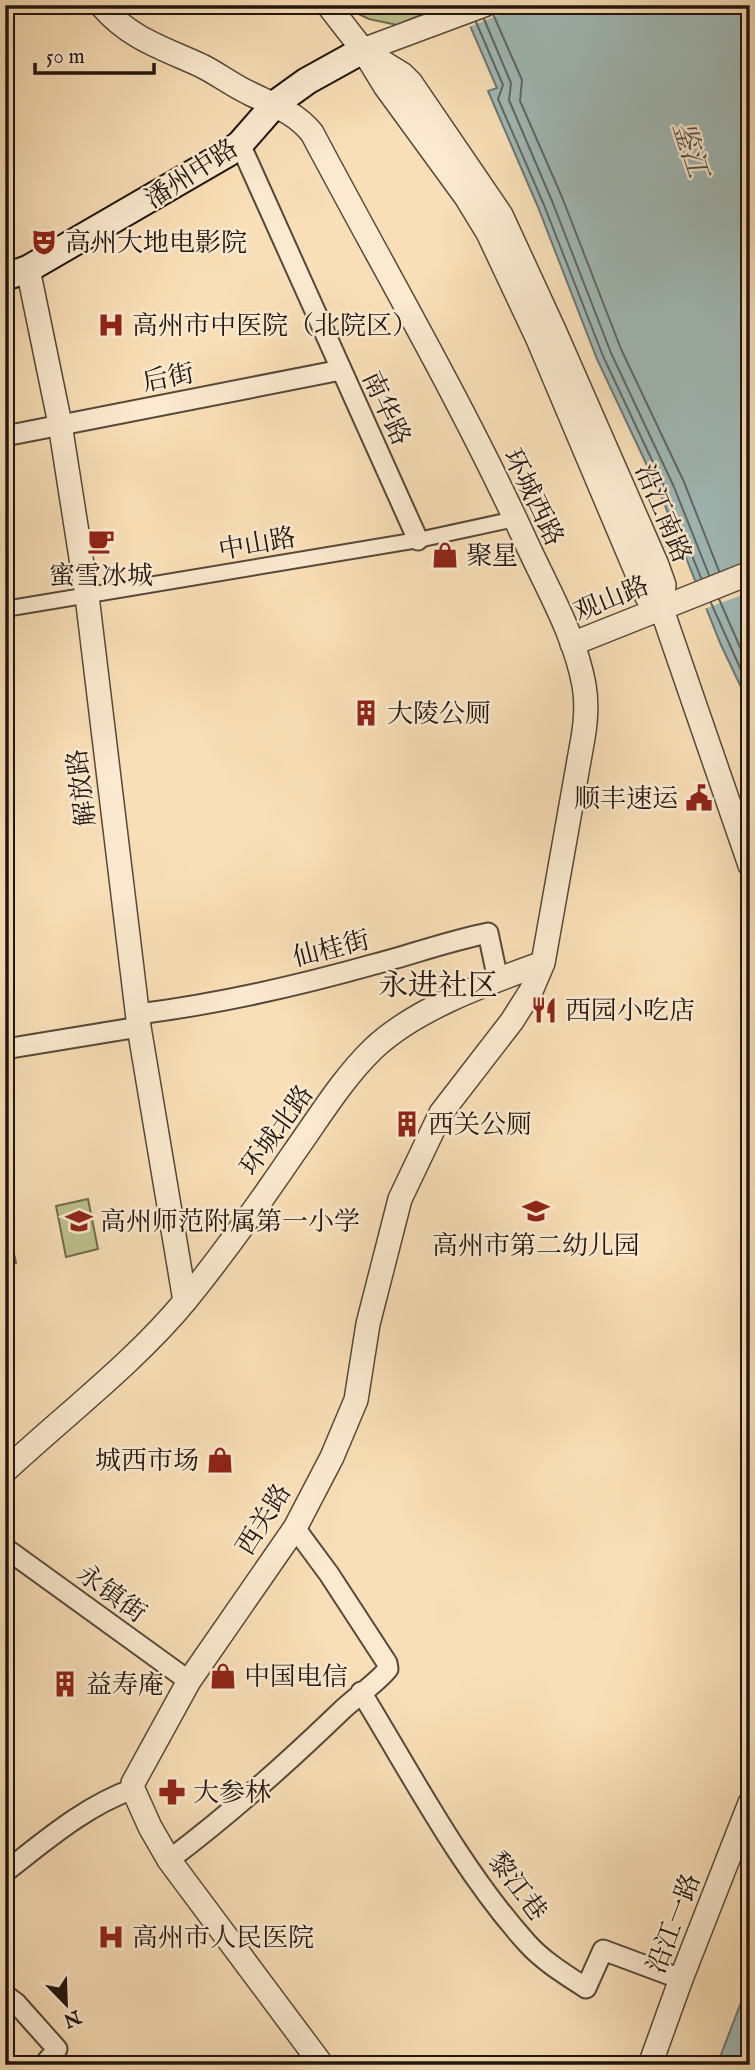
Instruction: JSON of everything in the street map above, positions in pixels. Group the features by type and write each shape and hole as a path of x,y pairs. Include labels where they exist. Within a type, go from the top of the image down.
{"main road":[{"name":"潘州中路","path":"17,273 209,166 240,144 275,104 307,81 363,50"}],"street":[{"name":"环城西路","path":"101,5 131,34 275,104 296,116 312,133 441,372 515,519 572,644 584,686 586,720 543,963"},
{"path":"328,5 363,50 484,5"},
{"name":"沿江南路","path":"363,50 402,74 411,83 501,215 657,565 664,585 661,607"},
{"name":"南华路","path":"240,144 418,540"},
{"name":"解放路","path":"17,273 60,424 87,596 139,1020 185,1301"},
{"name":"后街","path":"5,436 341,370"},
{"name":"中山路","path":"5,609 418,540 515,519"},
{"name":"观山路","path":"572,644 750,573"},
{"path":"661,607 750,865"},
{"name":"仙桂街","path":"5,1049 229,1000 377,964 446,942 488,933 498,980"},
{"name":"环城北路","path":"5,1471 106,1380 185,1301 323,1112 374,1048 424,1014 498,980 543,963"},
{"name":"西关路","path":"133,1788 136,1775 189,1681 295,1528 331,1457 356,1400 368,1324 400,1199 441,1113 512,1021 531,991 543,963"},
{"path":"169,1860 268,1781 361,1692 387,1672 387,1663 329,1574 295,1528"},
{"name":"永镇街","path":"5,1548 189,1681"},
{"name":"黎江巷","path":"361,1692 459,1852 528,1944 586,1988 603,1950 681,1979"},
{"path":"5,1872 72,1821 113,1796 133,1788 150,1827 169,1860 322,2065"},
{"name":"沿江一路","path":"650,2065 750,1802"},
{"path":"5,1995 16,2003 58,2049 44,2065"}],"green space":[{"path":"340,5 445,5 397,25 369,19"},
{"path":"88,1199 98,1249 66,1257 56,1206"},
{"path":"5,1213 16,1263 5,1265"}],"water":[{"name":"鉴江","path":"461,5 750,5 750,706 721,645 660,493 597,359 538,207 488,91 497,88"},
{"path":"750,1979 750,2065 717,2065"}],"pier":[{"path":"458,5 523,5 467,28"},
{"path":"750,560 750,592 702,610 692,582"}],"place":[{"name":"高州大地电影院","path":"44,242"},
{"name":"高州市中医院（北院区）","path":"111,325"},
{"name":"蜜雪冰城","path":"101,541"},
{"name":"聚星","path":"445,555"},
{"name":"大陵公厕","path":"366,713"},
{"name":"顺丰速运","path":"699,798"},
{"name":"西园小吃店","path":"544,1010"},
{"name":"西关公厕","path":"407,1124"},
{"name":"高州市第二幼儿园","path":"536,1211"},
{"name":"高州师范附属第一小学","path":"79,1221"},
{"name":"城西市场","path":"220,1460"},
{"name":"中国电信","path":"223,1676"},
{"name":"益寿庵","path":"65,1684"},
{"name":"大参林","path":"172,1792"},
{"name":"高州市人民医院","path":"111,1937"}],"district":[{"name":"永进社区","path":"438,985"}]}
